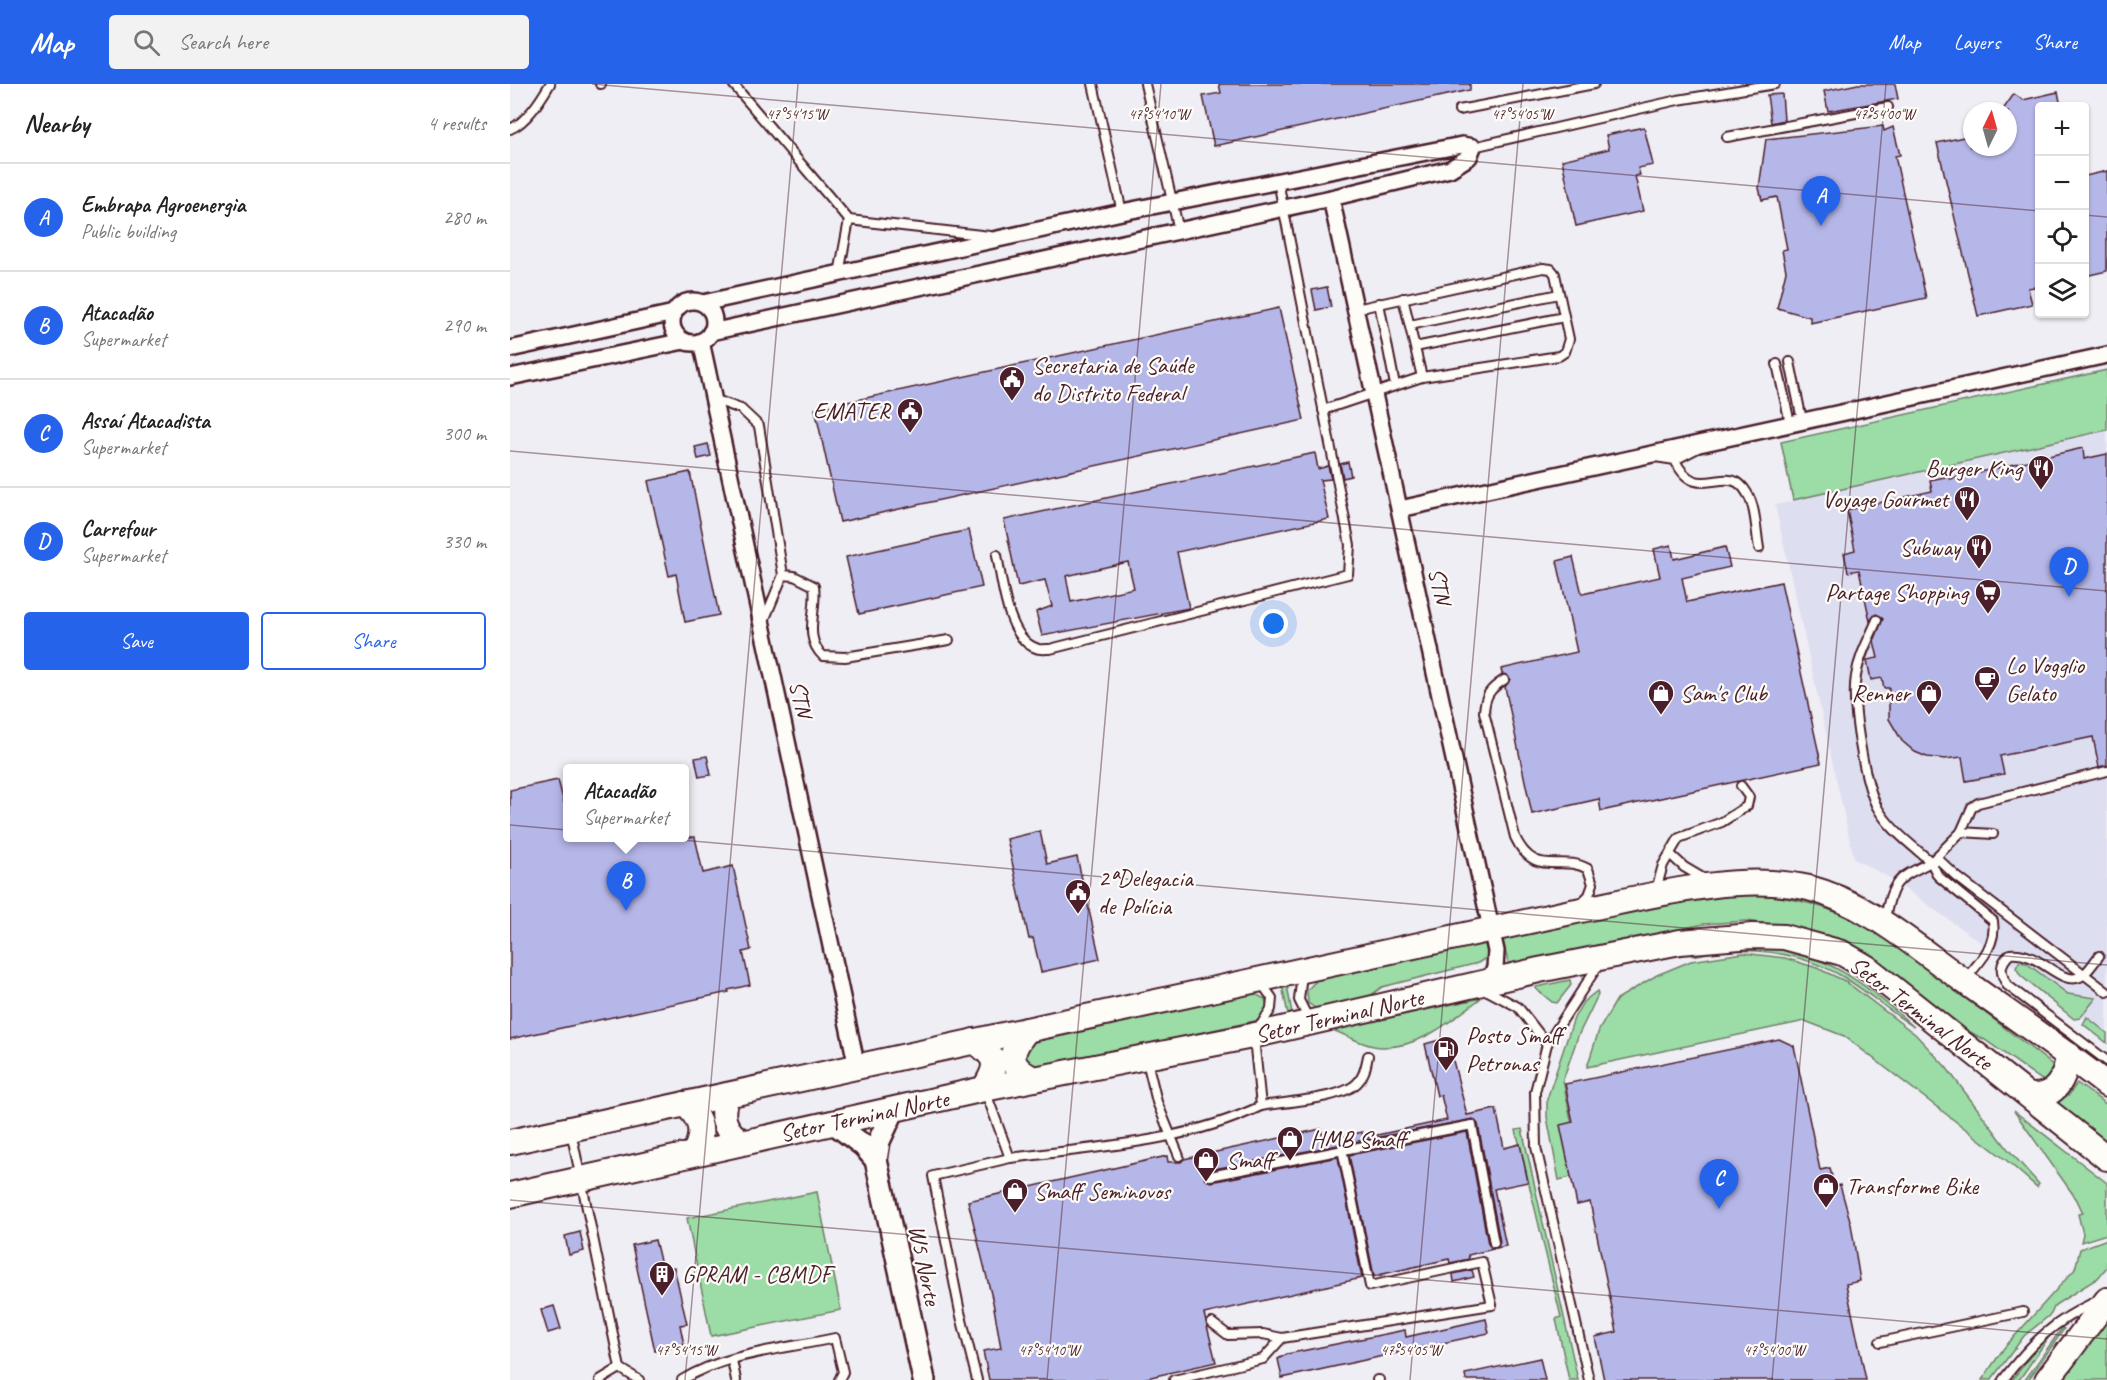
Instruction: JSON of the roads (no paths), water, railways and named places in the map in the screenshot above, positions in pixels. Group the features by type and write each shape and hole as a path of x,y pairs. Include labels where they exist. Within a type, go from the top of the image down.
{"main road":[{"name":"Setor Terminal Norte","path":"510,1142 1255,980 1492,932 1571,912 1715,884 1781,884 1809,888 1838,899 1885,923 2069,1055 2107,1085"},
{"name":"Setor Terminal Norte","path":"510,1195 984,1089 1312,1023 1481,983 1680,942 1752,936 1784,937 1816,944 1842,953 1866,967 2107,1158"},
{"path":"1027,1030 1016,1044 1013,1059 1018,1068 1034,1079"},
{"path":"974,1041 986,1050 995,1062 992,1076 984,1089"},
{"path":"2031,1096 2040,1096 2056,1089 2062,1082 2069,1055"},
{"path":"728,1095 724,1103 724,1122 735,1138 743,1142"},
{"path":"685,1104 699,1121 700,1143 694,1153"},
{"name":"W5 Norte","path":"894,1110 879,1141 876,1160 924,1380"},
{"path":"834,1123 864,1146 876,1160"},
{"path":"2047,1380 2107,1298"}],"street":[{"path":"510,349 674,313 684,303 703,303 1278,180 1462,145 1473,147 1469,157 1450,169 1331,198 706,337 510,377"},
{"name":"STN","path":"1331,198 1492,932 1497,960 1496,969 1481,983"},
{"path":"703,303 713,320 706,337"},
{"path":"674,313 672,326 684,341"},
{"name":"STN","path":"706,337 714,399 856,1067"},
{"path":"1400,509 2107,355"}],"lane":[{"path":"510,129 517,126 543,96 550,84"},
{"path":"734,84 849,220 1003,237"},
{"path":"1093,84 1122,212"},
{"path":"1145,84 1179,231"},
{"path":"1459,110 1594,84"},
{"path":"1473,147 1678,100 1775,84"},
{"path":"1727,137 1888,107"},
{"path":"997,555 1009,615 1023,639 1036,648 1050,649 1343,577 1351,569 1350,545 1278,180"},
{"path":"839,274 849,220"},
{"path":"1323,410 1422,377 1559,356 1565,352 1569,339 1555,274 1551,269 1543,268 1356,309"},
{"path":"1410,325 1559,294"},
{"path":"1403,298 1422,377"},
{"path":"1379,303 1395,385"},
{"path":"1415,347 1564,317"},
{"path":"1790,362 1796,422"},
{"path":"1777,364 1796,422"},
{"path":"714,399 741,409 759,426 783,575 762,625"},
{"path":"1645,455 1675,460 1694,452 1704,442"},
{"path":"1675,460 1682,475 1695,483 1728,479 1740,483 1749,495 1759,548"},
{"path":"783,575 794,576 813,586 816,600 810,630 815,649 823,656 845,657 949,640"},
{"path":"1877,620 1860,656 1856,678 1857,723 1876,806 1889,824 2107,992"},
{"path":"1504,680 1490,689 1484,700 1484,712 1512,828 1523,852 1529,857 1556,865 1577,865 1590,872 1593,884 1589,896 1571,912"},
{"path":"1885,923 1895,884 1900,877 1934,860 1961,832 1972,807 1978,803 2107,771"},
{"path":"1654,896 1659,874 1679,838 1722,822 1741,813 1747,806 1749,797 1741,786"},
{"path":"1961,832 1993,834"},
{"path":"1671,855 1684,867 1715,884"},
{"path":"1934,860 1938,876 1993,921 1994,930 1990,948 1964,981"},
{"path":"2099,956 2085,973 2070,979 2058,975 2029,954 2020,952 2010,954 2004,959 2001,976 2007,985 2107,1061"},
{"path":"1589,1380 1536,1147 1534,1121 1535,1092 1546,1044 1603,958"},
{"path":"1304,970 1298,987 1299,1000 1304,1014 1312,1023"},
{"path":"1255,980 1272,998 1268,1015 1254,1035 1261,1106"},
{"path":"1481,983 1518,1007 1546,1044"},
{"path":"1146,1056 1157,1101 1173,1136 1179,1156"},
{"path":"977,1380 960,1312 933,1176 1010,1158 1173,1136 1228,1120 1261,1106 1337,1094 1358,1084 1365,1071 1368,1056"},
{"path":"984,1089 1003,1134 1010,1158"},
{"path":"1210,1176 1472,1125 1494,1243"},
{"path":"571,1130 620,1368 639,1380"},
{"path":"510,1136 536,1137"},
{"path":"1212,1323 1228,1335 1263,1334 1282,1338 1492,1305 1482,1262 1370,1286 1342,1149"},
{"path":"2003,1380 2027,1349 2048,1328 2074,1311 2107,1298"},
{"path":"1880,1342 2024,1311"},
{"path":"682,1380 700,1368 835,1338 843,1372 839,1380"},
{"path":"1174,1380 1263,1359 1282,1338"},
{"path":"732,1360 736,1380"},
{"path":"600,1380 620,1368"}],"place":[{"name":"Embrapa Agroenergia","path":"1821,226"},
{"name":"Secretaria de Saúde do Distrito Federal","path":"1012,402"},
{"name":"EMATER","path":"910,434"},
{"name":"Burger King","path":"2041,491"},
{"name":"Voyage Gourmet","path":"1967,522"},
{"name":"Subway","path":"1979,570"},
{"name":"Carrefour","path":"2069,597"},
{"name":"Partage Shopping","path":"1988,615"},
{"name":"Lo Vogglio Gelato","path":"1987,702"},
{"name":"Sam's Club","path":"1661,716"},
{"name":"Renner","path":"1929,716"},
{"name":"Atacadão","path":"626,911"},
{"name":"2ªDelegacia de Polícia","path":"1078,915"},
{"name":"Posto Smaff Petronas","path":"1446,1072"},
{"name":"HMB Smaff","path":"1290,1162"},
{"name":"Smaff","path":"1206,1183"},
{"name":"Assaí Atacadista","path":"1719,1209"},
{"name":"Transforme Bike","path":"1826,1209"},
{"name":"Smaff Seminovos","path":"1015,1214"},
{"name":"GPRAM - CBMDF","path":"662,1297"}]}
